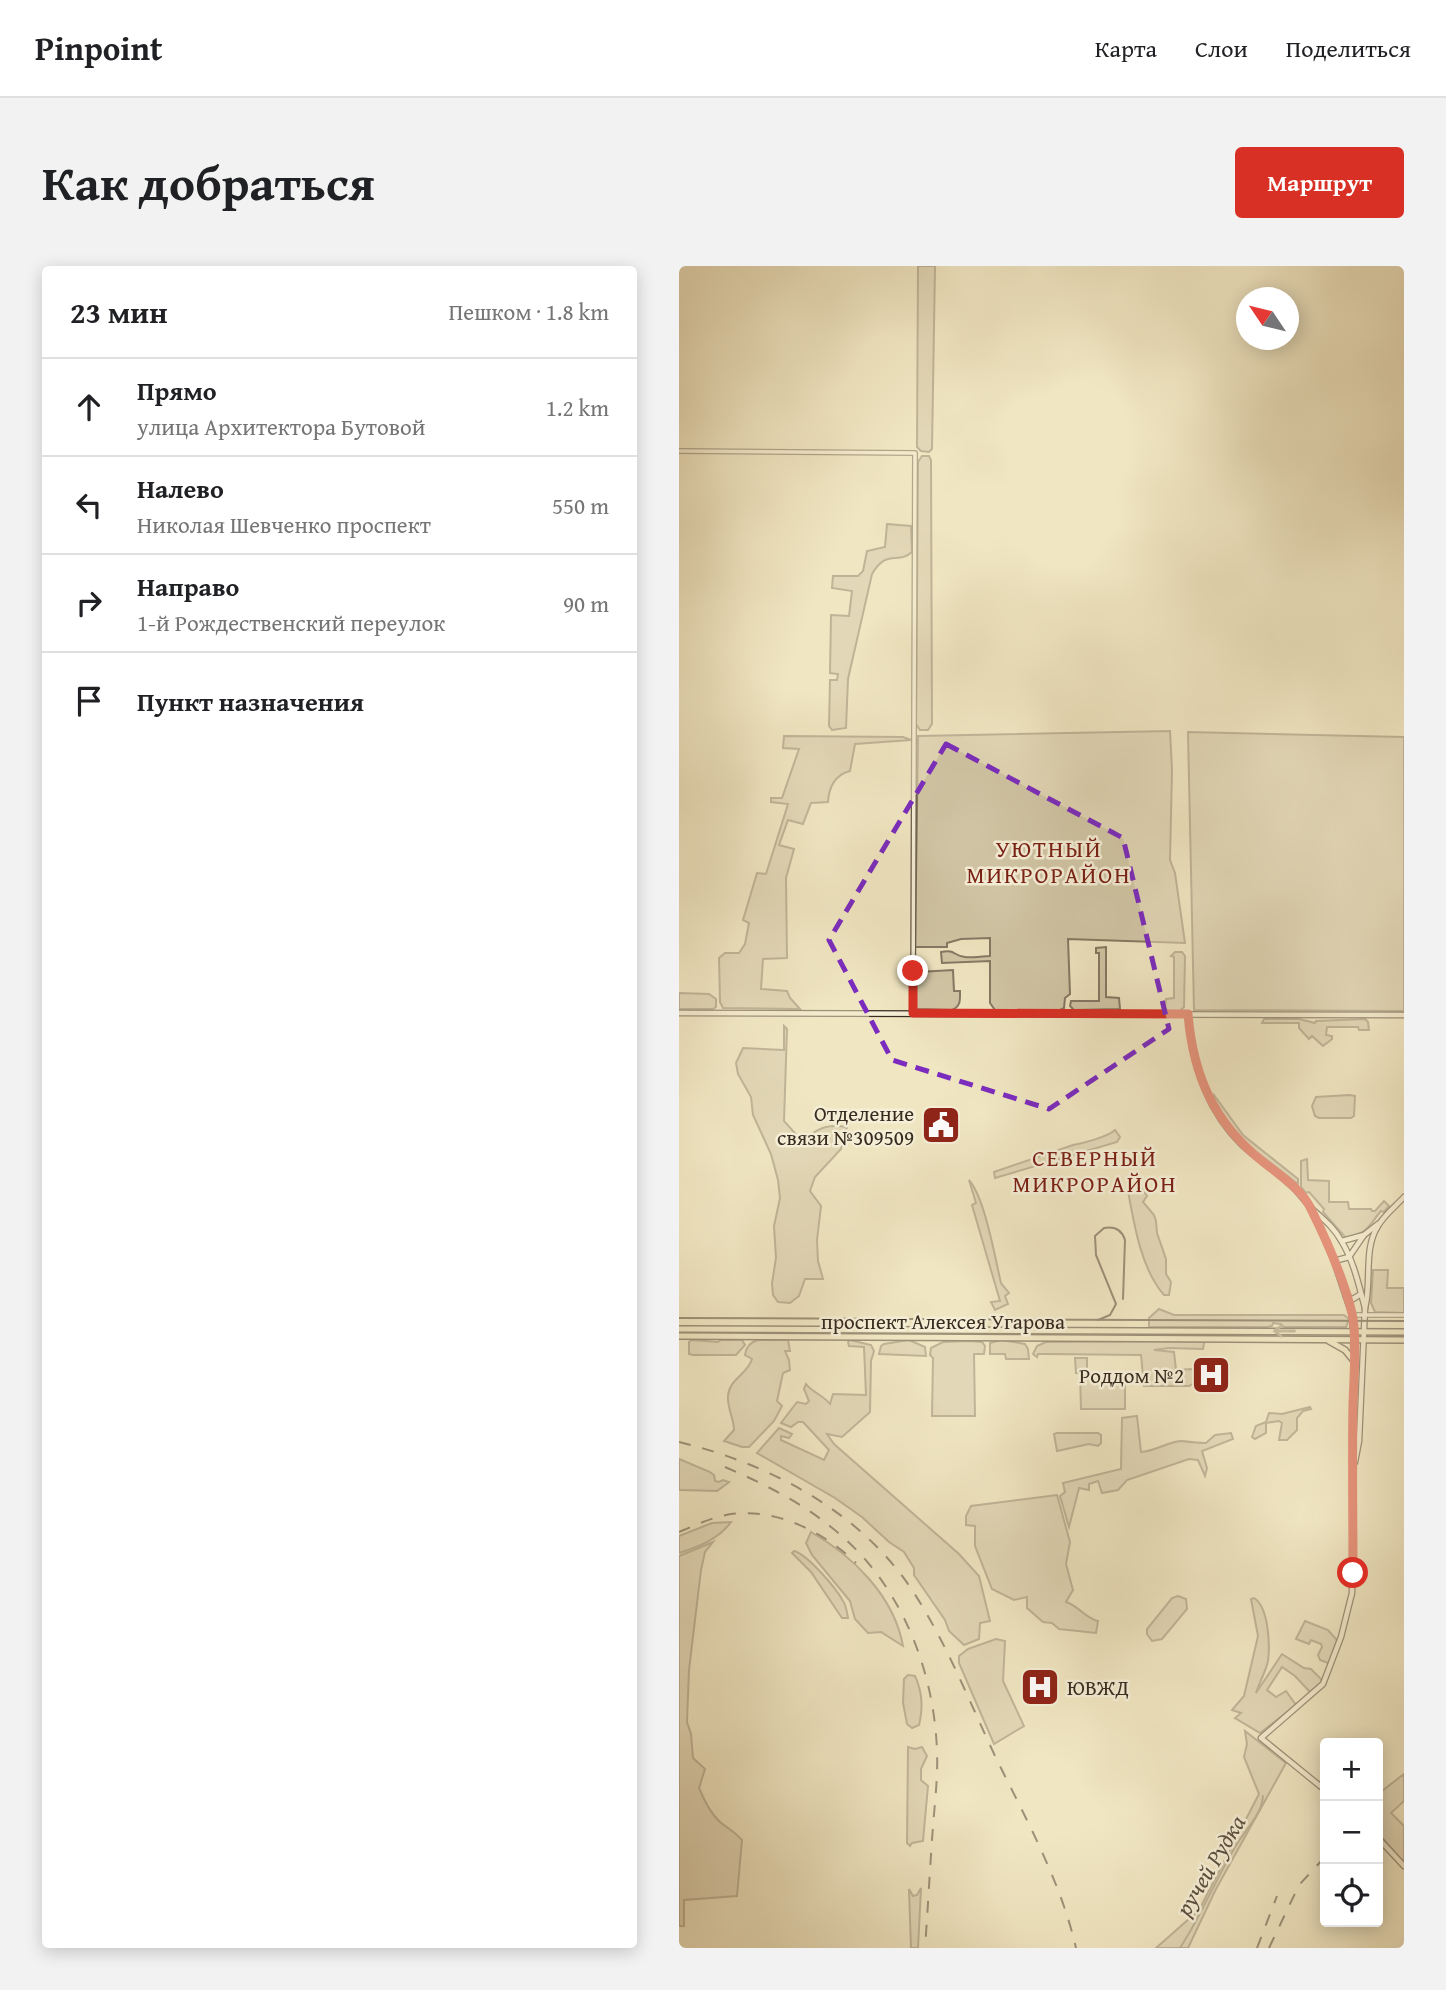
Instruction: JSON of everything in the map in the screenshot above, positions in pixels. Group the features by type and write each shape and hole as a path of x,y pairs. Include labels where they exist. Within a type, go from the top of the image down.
{"main road":[{"path":"679,1013 1404,1015"},
{"path":"1188,1014 1190,1039 1198,1074 1218,1116 1244,1147 1288,1182 1325,1218 1342,1241 1349,1257 1365,1308 1359,1441 1354,1466"},
{"path":"1334,1261 1349,1257 1364,1235 1404,1197"},
{"path":"1311,1207 1334,1261 1352,1315 1352,1592 1331,1668 1317,1691 1261,1738 1320,1786"},
{"path":"1365,1308 1369,1296 1371,1242 1378,1224"},
{"path":"1323,1234 1325,1228 1332,1228"},
{"path":"1342,1241 1364,1235"},
{"path":"1345,1295 1353,1299 1361,1294"},
{"name":"проспект Алексея Угарова","path":"679,1329 1404,1332"},
{"path":"1206,1331 1206,1338"},
{"name":"проспект Алексея Угарова","path":"679,1336 1404,1340"},
{"path":"1327,1340 1345,1350 1354,1361"},
{"path":"1354,1374 1362,1376"},
{"path":"1383,1843 1404,1866"}],"street":[{"path":"679,451 915,453 913,1013"},
{"path":"1352,1315 1404,1315"}],"highlighted area":[{"path":"946,744 1123,838 1169,1029 1049,1109 892,1060 829,940"}],"shaded area":[{"path":"918,266 935,266 932,449 929,452 921,451 917,447"},
{"path":"922,456 929,456 931,460 932,724 928,730 920,730 916,724 918,462"},
{"path":"887,524 911,526 912,552 907,556 883,561 872,574 848,679 846,728 832,730 829,726 830,680 837,680 838,674 830,673 831,615 849,616 852,591 832,588 833,576 858,576 863,571 867,551 885,547"},
{"path":"1170,731 1170,860 1175,873 1185,943 1068,939 1070,994 1065,998 1064,1008 1060,1010 995,1010 990,1003 990,961 942,963 941,952 949,951 965,957 990,956 990,938 961,939 947,943 947,947 915,947 918,736"},
{"path":"1188,732 1404,737 1404,1011 1194,1010"},
{"path":"784,736 903,737 911,740 855,744 850,771 840,775 834,782 828,802 811,803 803,824 788,820 779,845 794,849 786,878 787,958 763,959 761,989 787,991 800,1009 723,1008 720,1002 719,958 725,953 739,953 745,944 749,923 743,920 757,873 766,874 788,804 771,802 771,798 782,798 799,749 783,748"},
{"path":"1106,947 1106,997 1119,998 1120,1009 1074,1010 1070,1006 1071,1001 1099,1001 1099,953 1096,953 1096,948"},
{"path":"1175,952 1182,952 1185,956 1184,1007 1180,1011 1168,1011 1165,1008 1166,999 1174,998 1174,957 1171,956"},
{"path":"953,970 954,991 960,991 957,1007 952,1010 916,1009 915,977 918,972"},
{"path":"679,993 709,994 716,999 716,1007 679,1009"},
{"path":"1264,1019 1299,1019 1315,1023 1365,1019 1369,1030 1359,1030 1358,1027 1327,1027 1326,1035 1332,1036 1332,1039 1323,1046 1312,1036 1309,1039 1299,1028 1299,1023 1262,1023"},
{"path":"784,1026 787,1029 784,1121 801,1140 824,1128 847,1127 841,1149 815,1177 810,1191 821,1206 817,1240 818,1261 823,1279 805,1279 799,1296 790,1303 778,1302 773,1295 776,1258 774,1226 780,1198 778,1180 771,1154 753,1115 751,1097 738,1074 736,1063 743,1048 784,1050"},
{"path":"1214,1095 1243,1135 1298,1179 1298,1184 1247,1145 1213,1100"},
{"path":"1355,1096 1354,1116 1351,1118 1315,1116 1312,1106 1316,1097"},
{"path":"1115,1130 1120,1137 1117,1142 995,1178 994,1172 1107,1135"},
{"path":"1307,1159 1308,1180 1329,1181 1329,1202 1348,1202 1349,1209 1372,1211 1384,1201 1389,1206 1384,1212 1381,1211 1364,1231 1346,1238 1309,1192 1306,1193 1301,1187 1301,1161"},
{"path":"969,1180 985,1214 1001,1283 1009,1293 1005,1296 1008,1304 995,1310 991,1302 1000,1301 972,1205 976,1203"},
{"path":"1140,1185 1147,1196 1143,1202 1156,1221 1166,1259 1166,1274 1171,1282 1169,1295 1164,1295 1156,1284 1140,1246 1128,1191"},
{"path":"1373,1270 1388,1270 1387,1288 1404,1288 1404,1313 1375,1312 1371,1303"},
{"path":"1159,1309 1174,1315 1344,1315 1349,1319 1346,1327 1284,1327 1273,1323 1267,1327 1149,1327 1149,1318"},
{"path":"742,1340 745,1345 736,1355 693,1355 689,1354 689,1342"},
{"path":"758,1340 788,1340 790,1351 785,1351 790,1370 783,1373 777,1401 782,1406 774,1421 749,1447 742,1447 724,1441 734,1430 728,1396 732,1385 747,1369 752,1359 745,1355 747,1347"},
{"path":"850,1340 871,1345 874,1351 871,1361 870,1412 842,1437 827,1434 834,1444 959,1554 979,1576 990,1621 980,1623 979,1639 964,1645 949,1631 945,1620 914,1575 914,1568 904,1552 835,1498 757,1453 779,1428 792,1434 789,1438 781,1436 781,1440 824,1460 829,1450 803,1422 791,1427 781,1423 797,1402 806,1404 809,1401 804,1389 806,1384 830,1404 833,1394 866,1395 864,1347 849,1346"},
{"path":"909,1340 925,1347 926,1356 879,1354 884,1344"},
{"path":"1001,1340 1025,1344 1029,1359 1006,1359 1005,1354 990,1354 990,1343"},
{"path":"943,1342 982,1342 985,1346 984,1354 974,1354 975,1416 932,1416 931,1348"},
{"path":"1046,1342 1204,1343 1203,1349 1154,1350 1174,1352 1176,1370 1191,1369 1196,1373 1196,1382 1189,1386 1144,1386 1141,1355 1038,1354 1037,1357 1033,1354 1037,1346"},
{"path":"1075,1358 1087,1358 1087,1379 1125,1380 1125,1409 1081,1409 1080,1373 1076,1373"},
{"path":"1310,1407 1311,1409 1303,1411 1297,1418 1297,1430 1287,1440 1279,1440 1282,1423 1279,1421 1266,1423 1266,1433 1255,1439 1252,1437 1256,1426 1266,1422 1269,1413 1282,1414"},
{"path":"1137,1416 1141,1452 1177,1441 1206,1443 1215,1435 1231,1433 1233,1439 1202,1451 1207,1468 1205,1476 1198,1460 1189,1459 1127,1480 1118,1490 1102,1493 1098,1481 1089,1484 1089,1490 1079,1488 1069,1527 1060,1496 1065,1492 1063,1483 1121,1469 1122,1418"},
{"path":"1098,1433 1101,1435 1101,1443 1098,1446 1089,1444 1057,1451 1054,1434"},
{"path":"679,1459 710,1472 715,1481 729,1482 717,1491 679,1490"},
{"path":"1057,1495 1070,1542 1066,1564 1073,1590 1066,1602 1098,1621 1096,1633 1059,1629 1052,1623 1043,1622 1027,1608 1027,1597 1014,1600 992,1589 975,1546 975,1526 966,1525 966,1516 971,1506"},
{"path":"731,1522 714,1538 679,1553 679,1536 712,1523"},
{"path":"811,1532 842,1553 869,1579 891,1610 903,1646 881,1632 868,1633 855,1619 850,1601 812,1555 806,1543"},
{"path":"713,1542 705,1552 701,1570 689,1670 687,1722 693,1758 705,1769 699,1788 703,1797 716,1818 742,1840 737,1896 684,1900 684,1926 679,1926 679,1556"},
{"path":"794,1551 813,1565 834,1588 845,1604 848,1618 842,1618 811,1572 792,1553"},
{"path":"1178,1596 1186,1599 1187,1609 1162,1639 1152,1641 1147,1629 1172,1598"},
{"path":"1254,1598 1266,1618 1269,1646 1267,1665 1256,1693 1282,1654 1304,1668 1311,1669 1322,1682 1311,1693 1282,1667 1267,1690 1276,1697 1286,1691 1296,1705 1260,1733 1235,1718 1241,1713 1232,1710 1244,1696 1258,1636 1251,1599"},
{"path":"1305,1621 1328,1630 1337,1640 1328,1663 1320,1660 1318,1655 1321,1644 1311,1640 1309,1644 1296,1639"},
{"path":"996,1639 1005,1641 1003,1681 1024,1726 994,1744 959,1663 959,1656 968,1649"},
{"path":"908,1675 915,1676 921,1700 919,1725 912,1728 907,1724 903,1703 904,1679"},
{"path":"1245,1731 1286,1763 1216,1889 1188,1948 1156,1948 1199,1910 1259,1794 1244,1757 1247,1744"},
{"path":"908,1747 922,1747 927,1756 921,1769 921,1780 928,1786 923,1841 910,1846 907,1843"},
{"path":"1404,1774 1404,1801 1391,1813 1404,1826 1404,1863 1383,1839 1383,1790"},
{"path":"921,1888 918,1948 911,1948 909,1889 913,1896 917,1895"}],"waterway":[{"name":"ручей Рудка","path":"1180,1948 1235,1847 1256,1816 1263,1796"}],"tram line":[{"path":"1098,1320 1110,1315 1116,1304 1096,1255 1095,1236 1104,1228 1117,1230 1125,1240 1123,1299"},
{"path":"679,1318 1404,1321"}],"railway":[{"path":"679,1442 747,1463 811,1495 841,1515 893,1564 926,1612 958,1674 1052,1875 1076,1948"},
{"path":"725,1467 780,1493 831,1527 855,1548 876,1573 894,1599 908,1627 929,1688 937,1751 925,1948"},
{"path":"679,1532 726,1515 761,1514 813,1531 856,1563"},
{"path":"1269,1948 1299,1885 1320,1862"},
{"path":"1257,1948 1277,1896"}],"place":[{"name":"Отделение связи №309509","path":"941,1125"},
{"name":"Роддом №2","path":"1211,1375"},
{"name":"ЮВЖД","path":"1040,1687"}],"district":[{"name":"УЮТНЫЙ МИКРОРАЙОН","path":"1049,861"},
{"name":"СЕВЕРНЫЙ МИКРОРАЙОН","path":"1095,1170"}],"route":[{"path":"913,971 913,1013 1188,1014 1195,1064 1206,1094 1218,1116 1236,1139 1288,1182 1311,1207 1334,1261 1352,1315 1353,1573"}]}
